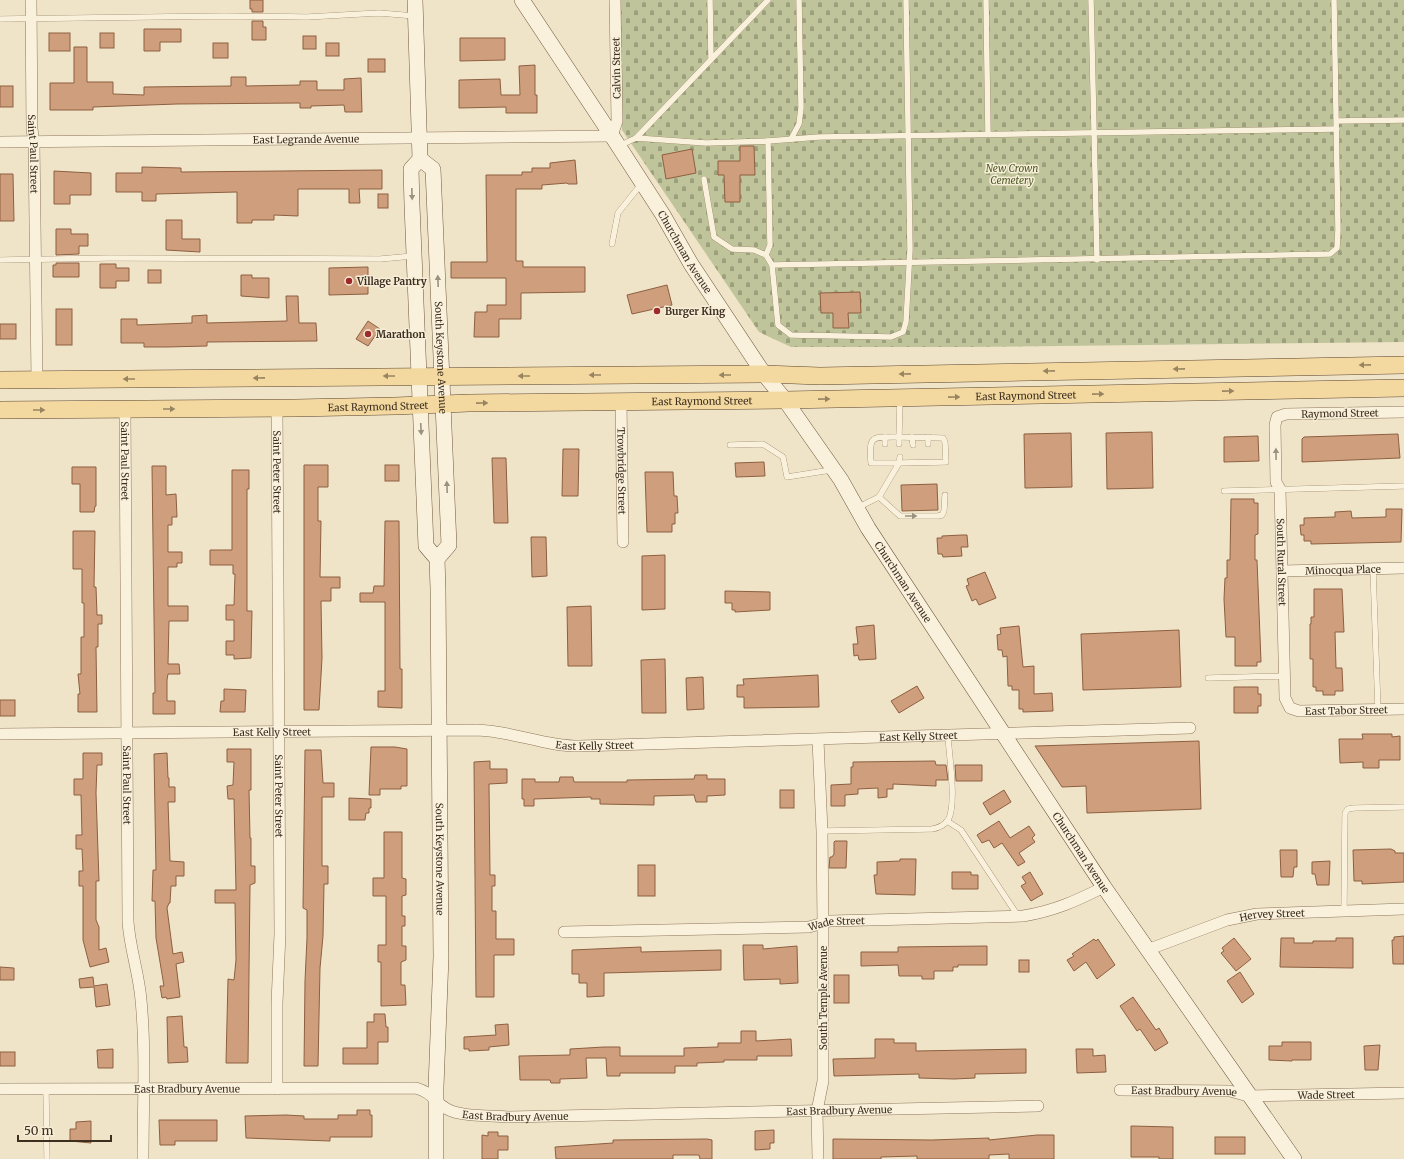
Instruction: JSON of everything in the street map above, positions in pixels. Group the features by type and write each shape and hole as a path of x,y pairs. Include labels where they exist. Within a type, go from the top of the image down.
{"main road":[{"path":"415,0 420,159 411,169 414,256 426,546 437,559"},
{"name":"Churchman Avenue","path":"522,0 642,183 691,264 764,374 785,400 833,470 1002,733 1104,887 1248,1096 1294,1159"},
{"name":"South Keystone Avenue","path":"420,159 433,169 449,545 437,559 441,957 436,1100 436,1159"},
{"path":"0,380 764,374 820,376 1404,365"},
{"name":"East Raymond Street","path":"0,410 277,408 1404,388"}],"street":[{"name":"Saint Paul Street","path":"31,0 37,380"},
{"name":"Calvin Street","path":"615,0 615,141"},
{"name":"East Legrande Avenue","path":"0,142 419,137 615,141"},
{"name":"Trowbridge Street","path":"621,401 623,542"},
{"name":"Saint Peter Street","path":"277,408 280,732 280,934 277,1003 277,1088"},
{"name":"Saint Paul Street","path":"125,409 128,922 141,1001 143,1159"},
{"name":"Raymond Street","path":"1277,417 1286,414 1404,412"},
{"name":"South Rural Street","path":"1277,417 1275,425 1276,482 1280,489 1285,698 1290,708"},
{"name":"Minocqua Place","path":"1282,571 1404,568"},
{"name":"East Tabor Street","path":"1290,708 1299,711 1404,709"},
{"name":"East Kelly Street","path":"0,734 439,730 496,731 536,741 568,746 818,740 1190,728"},
{"name":"South Temple Avenue","path":"818,740 822,831 823,924 823,1088 817,1111 818,1159"},
{"name":"Wade Street","path":"564,932 809,927 830,921 1018,916 1044,913 1067,906 1104,887"},
{"name":"Hervey Street","path":"1147,950 1237,918 1282,912 1404,909"},
{"name":"East Bradbury Avenue","path":"0,1089 416,1088 426,1091 448,1110 508,1117 1038,1106"},
{"name":"East Bradbury Avenue","path":"1120,1090 1230,1091 1248,1096"},
{"name":"Wade Street","path":"1248,1096 1404,1093"}],"lane":[{"path":"710,0 711,58"},
{"path":"636,138 768,0"},
{"path":"791,139 799,124 801,108 799,0"},
{"path":"704,179 714,237 732,249 754,250 766,255 772,265 778,325 791,335 891,337 903,332 906,322 910,250 906,0"},
{"path":"986,0 988,134"},
{"path":"1091,0 1097,260"},
{"path":"772,265 1097,260 1330,254 1337,248 1338,230 1334,0"},
{"path":"0,19 225,16 307,17 379,13 415,16"},
{"path":"1337,121 1404,120"},
{"path":"615,141 636,138 706,143 908,135 1337,129"},
{"path":"766,255 770,245 768,141"},
{"path":"612,244 618,213 642,183"},
{"path":"0,260 380,259 414,256"},
{"path":"899,444 900,398"},
{"path":"878,437 912,437 943,438 945,442 947,464 928,460 886,460 870,463 870,445 873,440 878,437"},
{"path":"885,437 885,444"},
{"path":"912,437 913,445"},
{"path":"928,437 928,444"},
{"path":"730,445 763,444 783,457 787,476 833,470"},
{"path":"857,508 880,497 899,460"},
{"path":"1224,491 1404,486"},
{"path":"880,497 900,516 938,516 942,515 944,511 945,495"},
{"path":"1373,569 1378,710"},
{"path":"1208,678 1285,676"},
{"path":"822,831 932,829 939,827 947,821 952,805 948,736"},
{"path":"1344,910 1345,812 1348,809 1354,808 1404,807"},
{"path":"947,821 961,830 1018,916"},
{"path":"46,1089 47,1159"}],"green space":[{"name":"New Crown Cemetery","path":"621,0 1404,0 1404,342 963,347 791,347 759,332 622,130"}],"building":[{"path":"250,0 263,0 263,12 252,12 252,9 250,9"},
{"path":"252,21 263,21 263,27 266,27 266,40 252,40"},
{"path":"144,29 181,29 181,42 160,42 160,51 144,51"},
{"path":"49,33 70,33 70,51 49,51"},
{"path":"100,33 114,33 114,48 100,48"},
{"path":"303,36 316,36 316,49 303,49"},
{"path":"460,38 505,38 505,60 460,61"},
{"path":"213,43 228,43 228,58 213,58"},
{"path":"326,43 339,43 339,56 326,56"},
{"path":"74,47 87,47 87,82 113,82 113,94 144,95 144,87 231,86 231,77 246,77 246,86 300,85 300,81 317,81 317,90 344,90 344,79 361,78 362,112 345,112 344,105 311,106 311,108 300,108 300,103 177,104 93,107 93,110 50,110 50,83 74,83"},
{"path":"368,59 385,59 385,72 368,72"},
{"path":"535,65 535,95 537,95 537,113 506,113 506,107 459,108 459,80 500,79 501,95 520,95 519,66"},
{"path":"0,86 13,86 13,107 0,107"},
{"path":"740,146 754,146 755,175 740,175 740,202 725,202 724,175 718,175 718,161 740,161"},
{"path":"692,149 696,173 666,179 662,155"},
{"path":"575,160 577,184 567,183 542,185 542,189 516,189 516,261 523,261 523,267 585,267 585,292 521,293 521,319 499,319 499,337 474,337 475,312 487,312 487,305 506,305 506,278 451,278 451,262 487,262 486,175 522,175 522,172 532,172 532,168 550,168 550,163"},
{"path":"142,167 181,168 181,172 382,170 382,189 359,189 360,203 349,203 349,189 298,189 298,216 274,215 274,220 252,220 252,223 237,223 237,192 156,194 156,201 142,201 142,192 116,192 116,173 142,173"},
{"path":"54,171 91,173 91,195 70,195 70,204 54,204"},
{"path":"0,174 13,174 14,221 0,221"},
{"path":"378,194 388,194 388,208 378,208"},
{"path":"166,220 182,220 182,239 200,239 200,252 166,250"},
{"path":"56,229 71,229 71,234 88,234 88,246 79,246 79,254 56,255"},
{"path":"56,263 79,263 79,277 53,277 53,265 56,265"},
{"path":"100,264 116,264 116,268 129,268 129,281 116,281 116,288 100,288"},
{"name":"Village Pantry","path":"368,267 368,294 329,295 329,268"},
{"path":"148,270 161,270 161,283 148,283"},
{"path":"241,275 252,275 252,278 269,278 269,298 241,296"},
{"path":"667,285 672,305 632,314 627,295"},
{"path":"860,292 861,313 848,313 849,328 833,328 833,313 821,313 820,293"},
{"path":"286,296 298,296 299,323 316,323 317,341 207,342 207,346 167,347 144,347 144,343 121,343 121,319 137,319 137,325 192,323 192,316 207,315 207,323 287,321"},
{"path":"56,309 72,309 72,345 56,345"},
{"path":"368,321 380,329 368,346 356,339"},
{"path":"0,324 16,324 16,339 0,339"},
{"path":"1152,432 1153,488 1107,489 1106,433"},
{"path":"1071,433 1072,487 1025,488 1024,434"},
{"path":"1398,434 1400,458 1302,462 1302,439 1304,437"},
{"path":"1258,436 1259,461 1224,462 1224,437"},
{"path":"563,449 579,449 578,496 562,496"},
{"path":"492,458 506,458 508,523 494,523"},
{"path":"764,462 765,476 736,477 735,463"},
{"path":"304,465 328,465 328,487 318,487 318,521 321,521 320,577 340,577 340,588 331,588 331,601 321,601 322,658 319,710 304,710"},
{"path":"385,465 399,465 399,481 385,481"},
{"path":"152,466 166,466 166,495 176,494 177,517 172,517 172,525 168,525 168,552 182,552 182,563 177,563 177,567 168,567 168,606 188,606 188,621 169,621 168,664 179,664 180,674 168,674 167,680 167,701 175,701 175,714 153,714 153,693 155,693"},
{"path":"72,467 96,467 96,506 94,512 80,512 80,484 72,484"},
{"path":"232,470 249,470 249,489 247,489 247,611 252,611 251,658 234,659 234,655 226,655 226,641 234,641 234,620 226,620 226,605 234,605 235,574 233,574 233,565 210,565 210,550 232,550"},
{"path":"645,472 673,472 674,496 677,496 678,513 675,513 675,524 672,524 672,532 647,532"},
{"path":"937,484 938,510 902,511 901,485"},
{"path":"1231,499 1254,499 1254,503 1258,503 1258,534 1255,535 1255,560 1257,560 1261,662 1257,662 1257,666 1235,666 1235,637 1226,637 1224,599 1225,578 1227,578 1227,560 1230,560"},
{"path":"1386,509 1402,509 1401,542 1311,544 1311,541 1304,541 1304,535 1301,535 1300,525 1304,525 1304,518 1335,517 1335,512 1351,511 1352,518 1386,517"},
{"path":"385,521 399,521 400,669 402,669 402,708 378,707 378,691 385,691 385,602 360,602 360,593 373,593 374,586 384,586"},
{"path":"73,531 95,531 94,587 96,587 97,615 102,615 102,624 98,624 98,647 96,647 97,712 78,712 78,694 80,694 78,674 81,674 81,637 84,637 84,603 82,603 82,569 73,569"},
{"path":"967,535 968,547 961,547 962,556 943,557 942,554 938,554 937,538 942,538 942,536"},
{"path":"531,537 546,537 547,576 532,577"},
{"path":"665,555 665,609 642,610 642,556"},
{"path":"985,572 996,598 979,605 976,599 972,601 966,586 969,585 967,579"},
{"path":"1314,589 1342,589 1344,632 1335,632 1336,668 1342,668 1343,691 1335,691 1335,695 1323,695 1323,691 1316,691 1316,687 1313,687 1313,659 1310,659 1310,624 1311,617 1314,617"},
{"path":"725,591 770,592 770,610 735,612 735,610 732,610 732,603 725,603"},
{"path":"591,606 592,666 568,666 567,607"},
{"path":"874,625 876,659 859,660 858,655 854,656 853,644 858,644 856,627"},
{"path":"1019,626 1023,667 1034,666 1034,694 1052,693 1053,711 1023,712 1023,709 1019,709 1019,690 1012,690 1012,686 1008,686 1007,656 1003,657 1002,650 998,650 997,635 1001,634 1000,628"},
{"path":"1179,630 1181,687 1083,690 1081,634"},
{"path":"665,659 666,713 642,713 641,660"},
{"path":"818,675 819,707 744,708 744,697 737,697 737,685 744,685 743,679"},
{"path":"703,677 704,709 687,710 686,678"},
{"path":"917,686 924,698 899,713 891,701"},
{"path":"1234,687 1258,687 1258,694 1261,694 1261,706 1258,706 1258,713 1234,713"},
{"path":"224,689 246,690 245,712 220,712 221,701 224,701"},
{"path":"0,700 15,700 15,716 0,716"},
{"path":"1362,734 1392,734 1392,737 1400,736 1400,760 1379,760 1379,768 1363,768 1363,762 1340,763 1339,739 1363,739"},
{"path":"1199,741 1201,809 1087,813 1086,786 1062,787 1035,746"},
{"path":"371,747 395,747 407,749 407,786 401,786 401,789 380,789 380,795 369,795"},
{"path":"227,749 251,749 251,790 249,790 250,838 251,866 255,866 255,883 250,885 248,1063 226,1063 228,979 234,980 236,960 235,903 215,903 215,890 236,890 234,799 228,799 227,786 233,785 234,762 227,762"},
{"path":"305,750 321,750 323,783 334,783 334,797 322,797 322,866 328,866 328,884 324,884 323,936 320,968 318,1066 304,1066 307,938 307,910 303,908"},
{"path":"83,753 102,753 102,765 97,765 96,793 99,881 96,881 96,920 99,927 99,950 106,948 109,962 90,967 83,940 83,886 79,886 79,871 83,871 82,849 76,849 76,835 82,835 81,795 74,795 74,779 83,779"},
{"path":"167,753 169,787 175,787 175,802 168,802 170,861 184,862 184,876 176,876 176,886 171,886 170,903 167,908 173,954 182,952 184,962 176,964 180,997 167,999 166,997 162,998 160,986 164,986 156,938 155,901 152,901 153,870 156,870 154,754"},
{"path":"490,761 490,769 507,769 507,783 489,784 490,875 495,875 495,886 492,886 492,911 496,911 496,939 514,939 514,955 494,955 494,997 476,997 474,762"},
{"path":"935,761 936,765 946,765 948,780 936,780 936,786 893,784 893,789 887,789 887,797 878,798 878,788 858,789 858,794 845,795 845,806 831,806 831,785 851,784 851,767 853,767 853,762"},
{"path":"955,765 982,765 982,781 956,781"},
{"path":"695,775 707,775 707,779 725,779 725,795 707,796 707,802 696,802 694,795 654,796 654,805 600,804 600,799 591,799 591,797 534,799 534,806 524,806 524,799 522,799 522,779 535,779 535,782 559,782 560,777 573,777 574,782 627,782 627,780 694,779"},
{"path":"780,790 794,790 794,808 780,808"},
{"path":"1004,790 1011,802 990,815 983,803"},
{"path":"349,798 371,799 371,808 369,808 369,813 366,813 365,820 349,820"},
{"path":"999,821 1010,838 1029,826 1035,835 1032,838 1035,842 1019,853 1025,862 1018,866 1002,843 994,848 989,840 982,843 977,835"},
{"path":"384,832 402,832 402,878 406,879 406,895 402,896 402,916 405,916 405,926 402,926 402,946 406,946 406,960 401,962 401,985 405,985 406,1005 381,1006 381,962 378,962 378,945 386,945 386,896 373,896 373,878 384,878"},
{"path":"835,841 847,841 846,868 829,868 830,857 834,854"},
{"path":"1391,849 1395,851 1395,853 1404,853 1404,882 1362,884 1362,881 1354,881 1353,850"},
{"path":"1280,850 1297,850 1297,867 1294,867 1293,877 1281,877"},
{"path":"900,859 916,859 915,895 876,894 874,875 877,875 877,862 900,861"},
{"path":"1330,861 1329,885 1317,885 1315,874 1312,874 1312,862"},
{"path":"638,865 655,865 655,896 638,896"},
{"path":"952,872 971,872 971,875 978,875 978,889 952,889"},
{"path":"1030,872 1043,894 1031,901 1021,886 1026,883 1022,877"},
{"path":"1404,936 1404,964 1393,964 1392,940 1394,940 1394,937"},
{"path":"1234,938 1251,959 1236,971 1221,953 1224,951 1222,948"},
{"path":"1281,938 1294,938 1294,943 1313,943 1313,941 1336,941 1336,938 1353,938 1353,968 1280,967"},
{"path":"1094,939 1096,941 1098,939 1115,965 1097,979 1086,962 1074,971 1067,960 1074,956 1072,954"},
{"path":"743,945 763,945 763,949 797,946 798,983 780,984 780,979 744,980"},
{"path":"987,946 987,965 958,965 958,967 953,967 953,971 934,971 934,979 922,979 922,976 899,976 898,965 861,966 861,952 898,952 898,947"},
{"path":"641,947 641,952 721,950 721,970 604,973 604,996 587,997 587,983 579,983 579,974 572,974 572,950"},
{"path":"1019,960 1029,960 1029,972 1019,972"},
{"path":"0,967 14,968 14,980 0,980"},
{"path":"1240,972 1254,994 1242,1003 1227,981"},
{"path":"834,975 849,975 849,1003 834,1003"},
{"path":"93,977 94,986 107,984 110,1005 96,1007 94,987 80,988 79,979"},
{"path":"1133,997 1156,1030 1159,1028 1168,1043 1155,1051 1140,1029 1137,1031 1120,1006"},
{"path":"374,1014 385,1014 386,1027 388,1027 388,1042 378,1042 378,1064 343,1064 343,1048 367,1048 367,1022 374,1022"},
{"path":"182,1016 184,1047 187,1047 188,1062 168,1063 167,1017"},
{"path":"508,1024 509,1045 489,1047 489,1050 469,1051 469,1049 464,1049 464,1037 496,1035 495,1025"},
{"path":"741,1031 756,1031 756,1041 791,1039 792,1056 757,1056 757,1060 724,1060 724,1062 697,1063 697,1066 675,1066 675,1073 620,1073 620,1076 607,1076 606,1058 586,1058 587,1078 560,1079 560,1083 551,1083 550,1080 520,1080 519,1056 570,1055 570,1049 620,1047 620,1056 684,1056 684,1048 718,1047 718,1043 741,1043"},
{"path":"875,1039 894,1039 894,1043 916,1043 916,1051 1026,1049 1026,1073 975,1074 975,1078 954,1079 919,1078 919,1074 834,1076 833,1059 875,1058"},
{"path":"1282,1042 1311,1042 1311,1060 1269,1060 1269,1046 1282,1046"},
{"path":"1380,1045 1378,1070 1365,1070 1364,1046"},
{"path":"113,1049 113,1068 98,1068 97,1050"},
{"path":"1076,1049 1093,1049 1093,1056 1105,1055 1106,1072 1077,1073"},
{"path":"0,1052 15,1052 15,1066 0,1066"},
{"path":"357,1110 370,1110 370,1115 372,1115 372,1137 330,1137 330,1141 246,1138 245,1116 286,1115 304,1116 304,1119 338,1119 338,1115 357,1115"},
{"path":"159,1120 217,1120 217,1141 175,1141 175,1145 160,1145"},
{"path":"91,1121 91,1143 70,1141 70,1129 76,1129 76,1122"},
{"path":"1131,1126 1173,1127 1173,1159 1159,1159 1159,1157 1131,1157"},
{"path":"774,1130 774,1143 770,1143 770,1149 755,1150 755,1131"},
{"path":"488,1132 498,1132 498,1136 508,1136 508,1150 498,1150 498,1159 482,1159 482,1135 488,1136"},
{"path":"1037,1135 1054,1135 1054,1159 1009,1159 1009,1154 989,1155 989,1159 917,1159 917,1156 881,1157 881,1159 833,1159 833,1139 932,1140 989,1138 989,1140"},
{"path":"1215,1137 1245,1137 1245,1154 1215,1154"},
{"path":"613,1140 712,1140 712,1159 700,1159 699,1155 673,1155 673,1159 556,1159 555,1147 613,1143"}],"place":[{"name":"Village Pantry","path":"349,281"},
{"name":"Burger King","path":"657,311"},
{"name":"Marathon","path":"368,334"}]}
